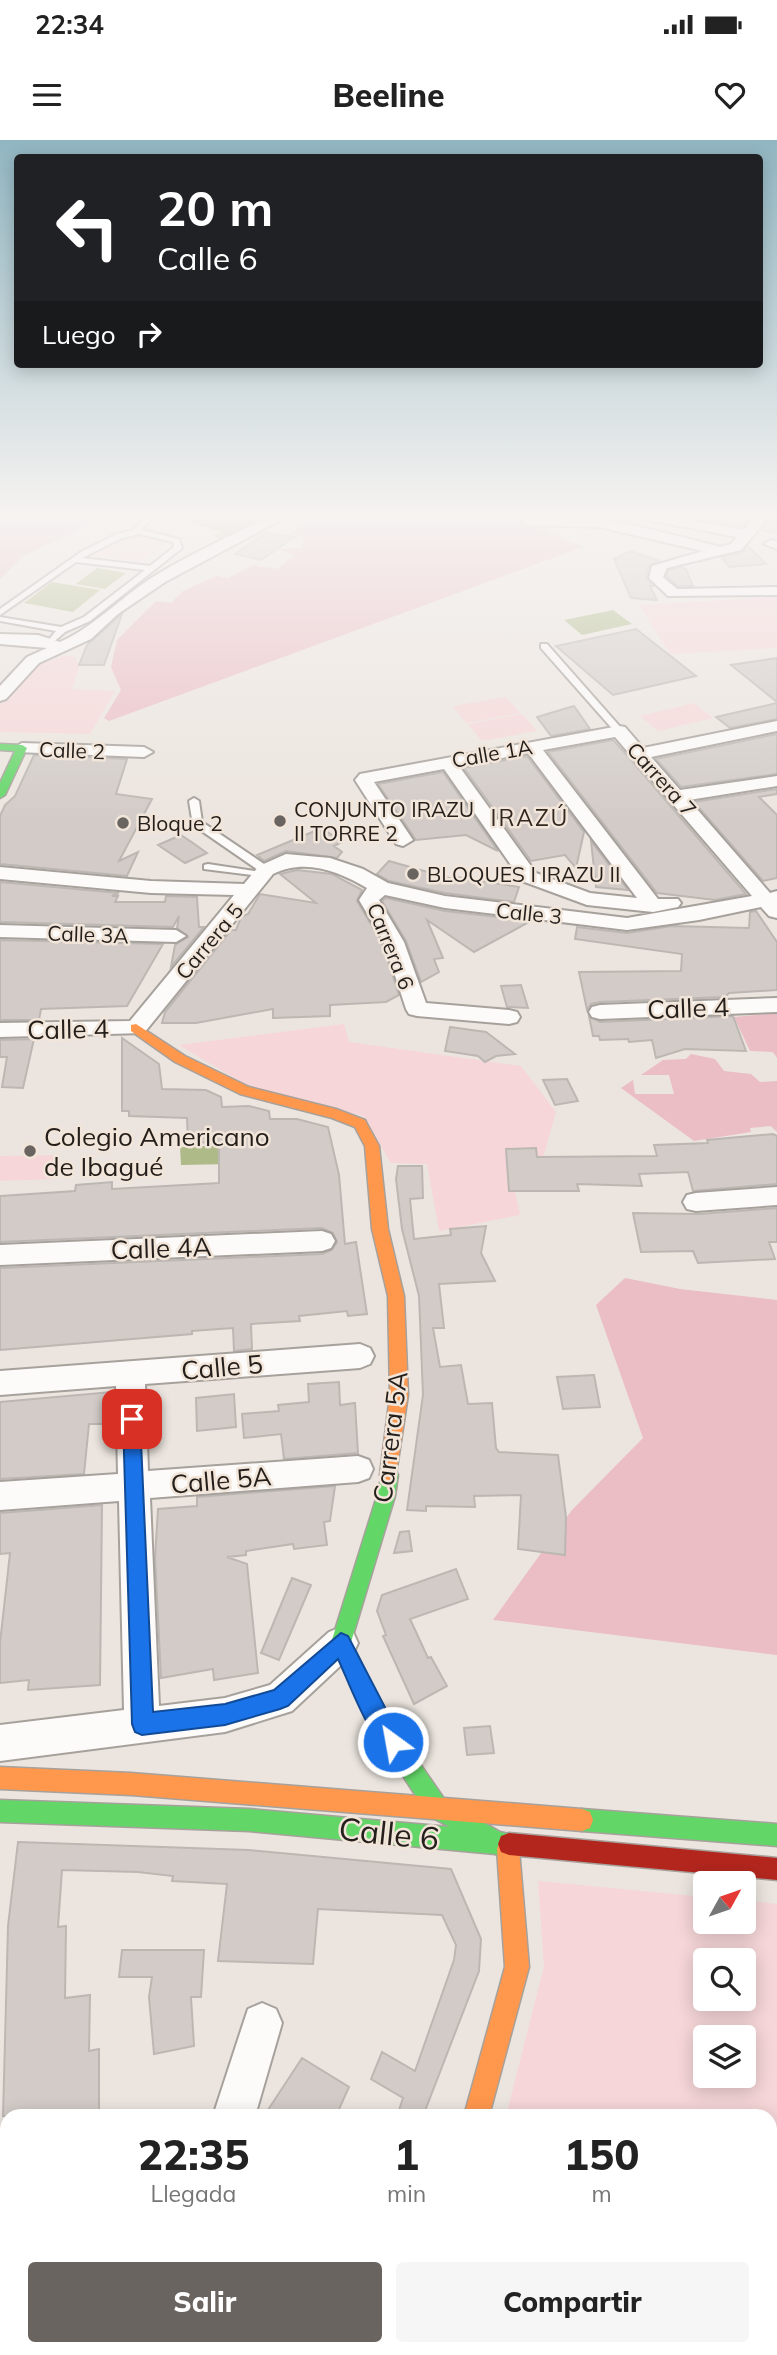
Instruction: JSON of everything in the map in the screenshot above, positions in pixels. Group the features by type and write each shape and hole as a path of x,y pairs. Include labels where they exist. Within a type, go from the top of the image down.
{"street":[{"path":"0,696 33,660 54,646 86,636 108,615"},
{"path":"0,642 54,646"},
{"path":"639,754 777,726"},
{"name":"Calle 1A","path":"403,840 363,780 366,778 619,731"},
{"name":"Carrera 7","path":"619,731 770,901"},
{"path":"531,746 653,906"},
{"name":"Calle 2","path":"0,747 144,752"},
{"path":"0,794 22,748"},
{"name":"Calle 3","path":"447,761 529,877 587,899 653,906 770,901"},
{"path":"678,796 777,781"},
{"name":"Calle 3","path":"286,860 323,862 356,873 382,888 458,904 627,924 770,901"},
{"name":"Carrera 5","path":"136,1028 260,878 286,860"},
{"path":"0,873 151,887 260,878"},
{"name":"Carrera 6","path":"382,888 371,894 369,900 394,943 417,1009 509,1017"},
{"name":"Calle 3A","path":"0,931 176,936"},
{"name":"Calle 4","path":"600,1012 777,1005"},
{"name":"Calle 4","path":"0,1030 136,1028"},
{"name":"Carrera 5A","path":"136,1028 217,1079 245,1091 337,1114 359,1124 372,1146 380,1229 396,1296 399,1395 386,1496 341,1643"},
{"path":"696,1202 777,1196"},
{"name":"Calle 4A","path":"0,1255 322,1241"},
{"name":"Calle 5","path":"0,1383 360,1356"},
{"path":"130,1375 142,1724"},
{"name":"Calle 5A","path":"0,1496 358,1469"},
{"path":"0,1743 225,1715 280,1699 341,1643 378,1720 437,1808 508,1846 517,1967 479,2109"},
{"name":"Calle 6","path":"0,1778 131,1784 777,1835"},
{"name":"Calle 6","path":"0,1811 249,1820 777,1869"},
{"path":"236,2109 262,2023"}],"lane":[{"path":"0,620 62,630 90,615"},
{"path":"54,646 62,630"},
{"name":"Carrera 7","path":"544,646 619,731"},
{"path":"194,801 197,823 260,878"},
{"path":"208,867 260,878"}],"shaded area":[{"path":"142,615 397,615 109,721 104,718 121,690 111,667 117,640"},
{"path":"587,615 620,615 632,624 582,635 564,620"},
{"path":"646,615 777,615 777,648 670,654"},
{"path":"63,656 75,657 79,666 72,689 115,691 90,734 0,732 0,700 39,665"},
{"path":"506,697 520,713 466,723 453,706"},
{"path":"694,703 713,718 658,731 640,716"},
{"path":"522,714 537,731 482,741 468,724"},
{"path":"777,1013 777,1058 773,1052 750,1051 734,1017"},
{"path":"344,1024 349,1042 521,1066 556,1112 543,1158 506,1149 520,1215 439,1231 427,1164 391,1163 363,1116 249,1087 179,1045"},
{"path":"691,1054 715,1059 724,1071 751,1074 760,1082 777,1081 777,1132 771,1126 750,1128 751,1132 694,1141 621,1088 633,1080 635,1094 674,1094 669,1075 641,1075 663,1060 686,1059"},
{"path":"226,1145 230,1164 181,1165 180,1147"},
{"path":"57,1155 53,1179 0,1181 0,1156"},
{"path":"625,1278 680,1289 777,1300 777,1655 493,1620 572,1510 643,1438 596,1305"},
{"path":"538,1881 693,1896 693,1934 756,1934 756,1901 777,1904 777,2109 508,2109 544,1966"}],"building":[{"path":"122,615 104,665 79,665 87,645"},
{"path":"636,629 696,676 613,695 556,646"},
{"path":"777,658 777,702 731,665"},
{"path":"777,703 777,719 730,728 716,717"},
{"path":"574,706 590,729 551,736 537,717"},
{"path":"777,734 777,774 681,787 656,759"},
{"path":"613,740 746,894 715,900 657,893 548,752"},
{"path":"34,755 127,759 116,794 152,799 119,861 138,852 127,876 0,864 0,816 5,805 15,796"},
{"path":"527,756 584,832 576,868 565,855 531,861 464,768"},
{"path":"443,772 498,851 466,835 416,840 378,784"},
{"path":"777,789 777,794 759,797 777,815 777,878 763,881 694,802"},
{"path":"322,828 342,842 334,846 342,852 337,858 286,851 264,861 257,855"},
{"path":"181,835 207,853 185,863 158,845"},
{"path":"591,841 628,890 596,887"},
{"path":"389,861 456,880 457,877 519,887 514,902 445,893 389,881 377,874"},
{"path":"297,870 332,874 362,890 357,901 382,943 399,995 386,1002 330,1005 330,1016 273,1018 273,1009 196,1023 162,1023 165,1012 231,930 236,930 241,917 248,914 260,894 316,903 280,874"},
{"path":"0,882 119,893 112,896 118,896 115,902 165,902 166,896 197,897 199,927 204,927 171,967 175,945 188,937 177,928 179,916 173,927 0,922"},
{"path":"386,898 445,911 531,921 474,952 427,920 443,958 434,959 439,972 421,982 406,941 382,901"},
{"path":"756,911 777,942 777,990 729,993 725,997 600,1002 591,1004 587,1010 579,972 681,971 682,954 575,939 577,927 627,933 672,926 749,928 750,912"},
{"path":"0,940 163,944 127,1006 41,1009 39,1020 0,1020"},
{"path":"521,985 528,1008 507,1007 501,986"},
{"path":"589,1016 600,1022 733,1016 746,1051 685,1049 656,1058 652,1040 629,1042 628,1039 600,1040 599,1036 593,1036"},
{"path":"450,1027 486,1032 515,1054 496,1056 485,1062 478,1056 445,1051"},
{"path":"122,1038 159,1064 162,1089 206,1090 221,1097 222,1107 249,1106 269,1111 270,1119 297,1119 328,1127 339,1175 345,1244 356,1242 367,1314 348,1316 347,1311 299,1316 300,1321 251,1324 252,1349 234,1351 233,1328 192,1331 192,1334 0,1350 0,1268 322,1254 332,1250 337,1242 333,1233 322,1228 0,1242 0,1196 75,1191 76,1185 112,1182 112,1189 219,1183 219,1142 188,1143 187,1118 129,1116 129,1111 122,1111"},
{"path":"34,1039 23,1088 2,1087 7,1057 0,1057 0,1040"},
{"path":"567,1079 578,1101 555,1105 543,1080"},
{"path":"773,1134 777,1136 777,1184 693,1191 688,1172 639,1174 642,1186 577,1184 579,1191 509,1191 506,1149 536,1148 537,1157 657,1156 654,1145 708,1143 707,1140"},
{"path":"398,1166 422,1166 423,1198 410,1199 414,1239 451,1235 450,1229 486,1226 481,1253 495,1281 439,1284 444,1328 433,1328 440,1367 461,1365 468,1404 492,1403 496,1448 499,1452 558,1455 566,1517 565,1555 518,1549 521,1495 474,1496 475,1507 426,1506 426,1511 407,1510 423,1395 419,1296 402,1229 396,1179"},
{"path":"777,1208 777,1242 769,1242 775,1259 698,1263 693,1251 641,1252 633,1213 699,1214"},
{"path":"594,1375 600,1407 563,1409 557,1377"},
{"path":"339,1382 340,1405 355,1403 358,1453 284,1459 281,1434 244,1438 242,1414 279,1411 278,1405 309,1402 308,1384"},
{"path":"111,1392 110,1424 89,1424 84,1474 0,1479 0,1402"},
{"path":"234,1394 236,1427 197,1431 196,1398"},
{"path":"335,1486 330,1521 324,1522 327,1545 294,1549 293,1544 246,1551 246,1555 227,1557 247,1564 258,1673 214,1680 213,1669 161,1678 155,1558 158,1509 197,1506 197,1497"},
{"path":"102,1505 100,1685 28,1690 29,1680 0,1683 0,1643 10,1553 0,1554 0,1513"},
{"path":"409,1531 412,1551 394,1553 400,1532"},
{"path":"456,1569 468,1599 410,1619 428,1658 431,1657 447,1686 414,1704 383,1636 386,1635 377,1611 382,1595"},
{"path":"292,1578 311,1585 279,1660 261,1653"},
{"path":"490,1726 494,1753 467,1755 464,1728"},
{"path":"18,1842 249,1850 451,1869 481,1939 479,1971 426,2109 399,2109 403,2098 371,2079 382,2052 415,2071 454,1960 456,1945 442,1915 318,1909 313,1964 218,1961 227,1884 172,1881 173,1876 138,1872 62,1870 58,1927 66,1926 65,1998 90,1995 89,2051 99,2049 99,2109 3,2109 8,1926"},
{"path":"122,1950 204,1950 201,1997 191,1997 194,2046 154,2054 149,1997 152,1977 119,1977"},
{"path":"302,2058 349,2087 339,2109 269,2109"}],"traffic: fast":[{"path":"0,747 22,748 0,795"},
{"path":"389,1475 386,1496 341,1643 378,1720 437,1808 508,1849"},
{"path":"0,1811 249,1820 509,1844"},
{"path":"582,1820 777,1835"}],"traffic: slow":[{"path":"136,1028 180,1059 245,1091 336,1114 360,1124 372,1146 380,1229 396,1296 399,1395 389,1475"},
{"path":"0,1778 131,1784 582,1820"},
{"path":"478,2109 517,1967 508,1849"}],"traffic: jam":[{"path":"509,1844 777,1869"}],"place":[{"name":"CONJUNTO IRAZU II TORRE 2","path":"280,821"},
{"name":"Bloque 2","path":"123,823"},
{"name":"BLOQUES I IRAZU II","path":"413,874"},
{"name":"Colegio Americano de Ibagué","path":"30,1151"}],"district":[{"name":"IRAZÚ","path":"530,817"}],"route":[{"path":"132,1419 142,1724 225,1715 280,1699 341,1643 378,1720 393,1742"}]}
